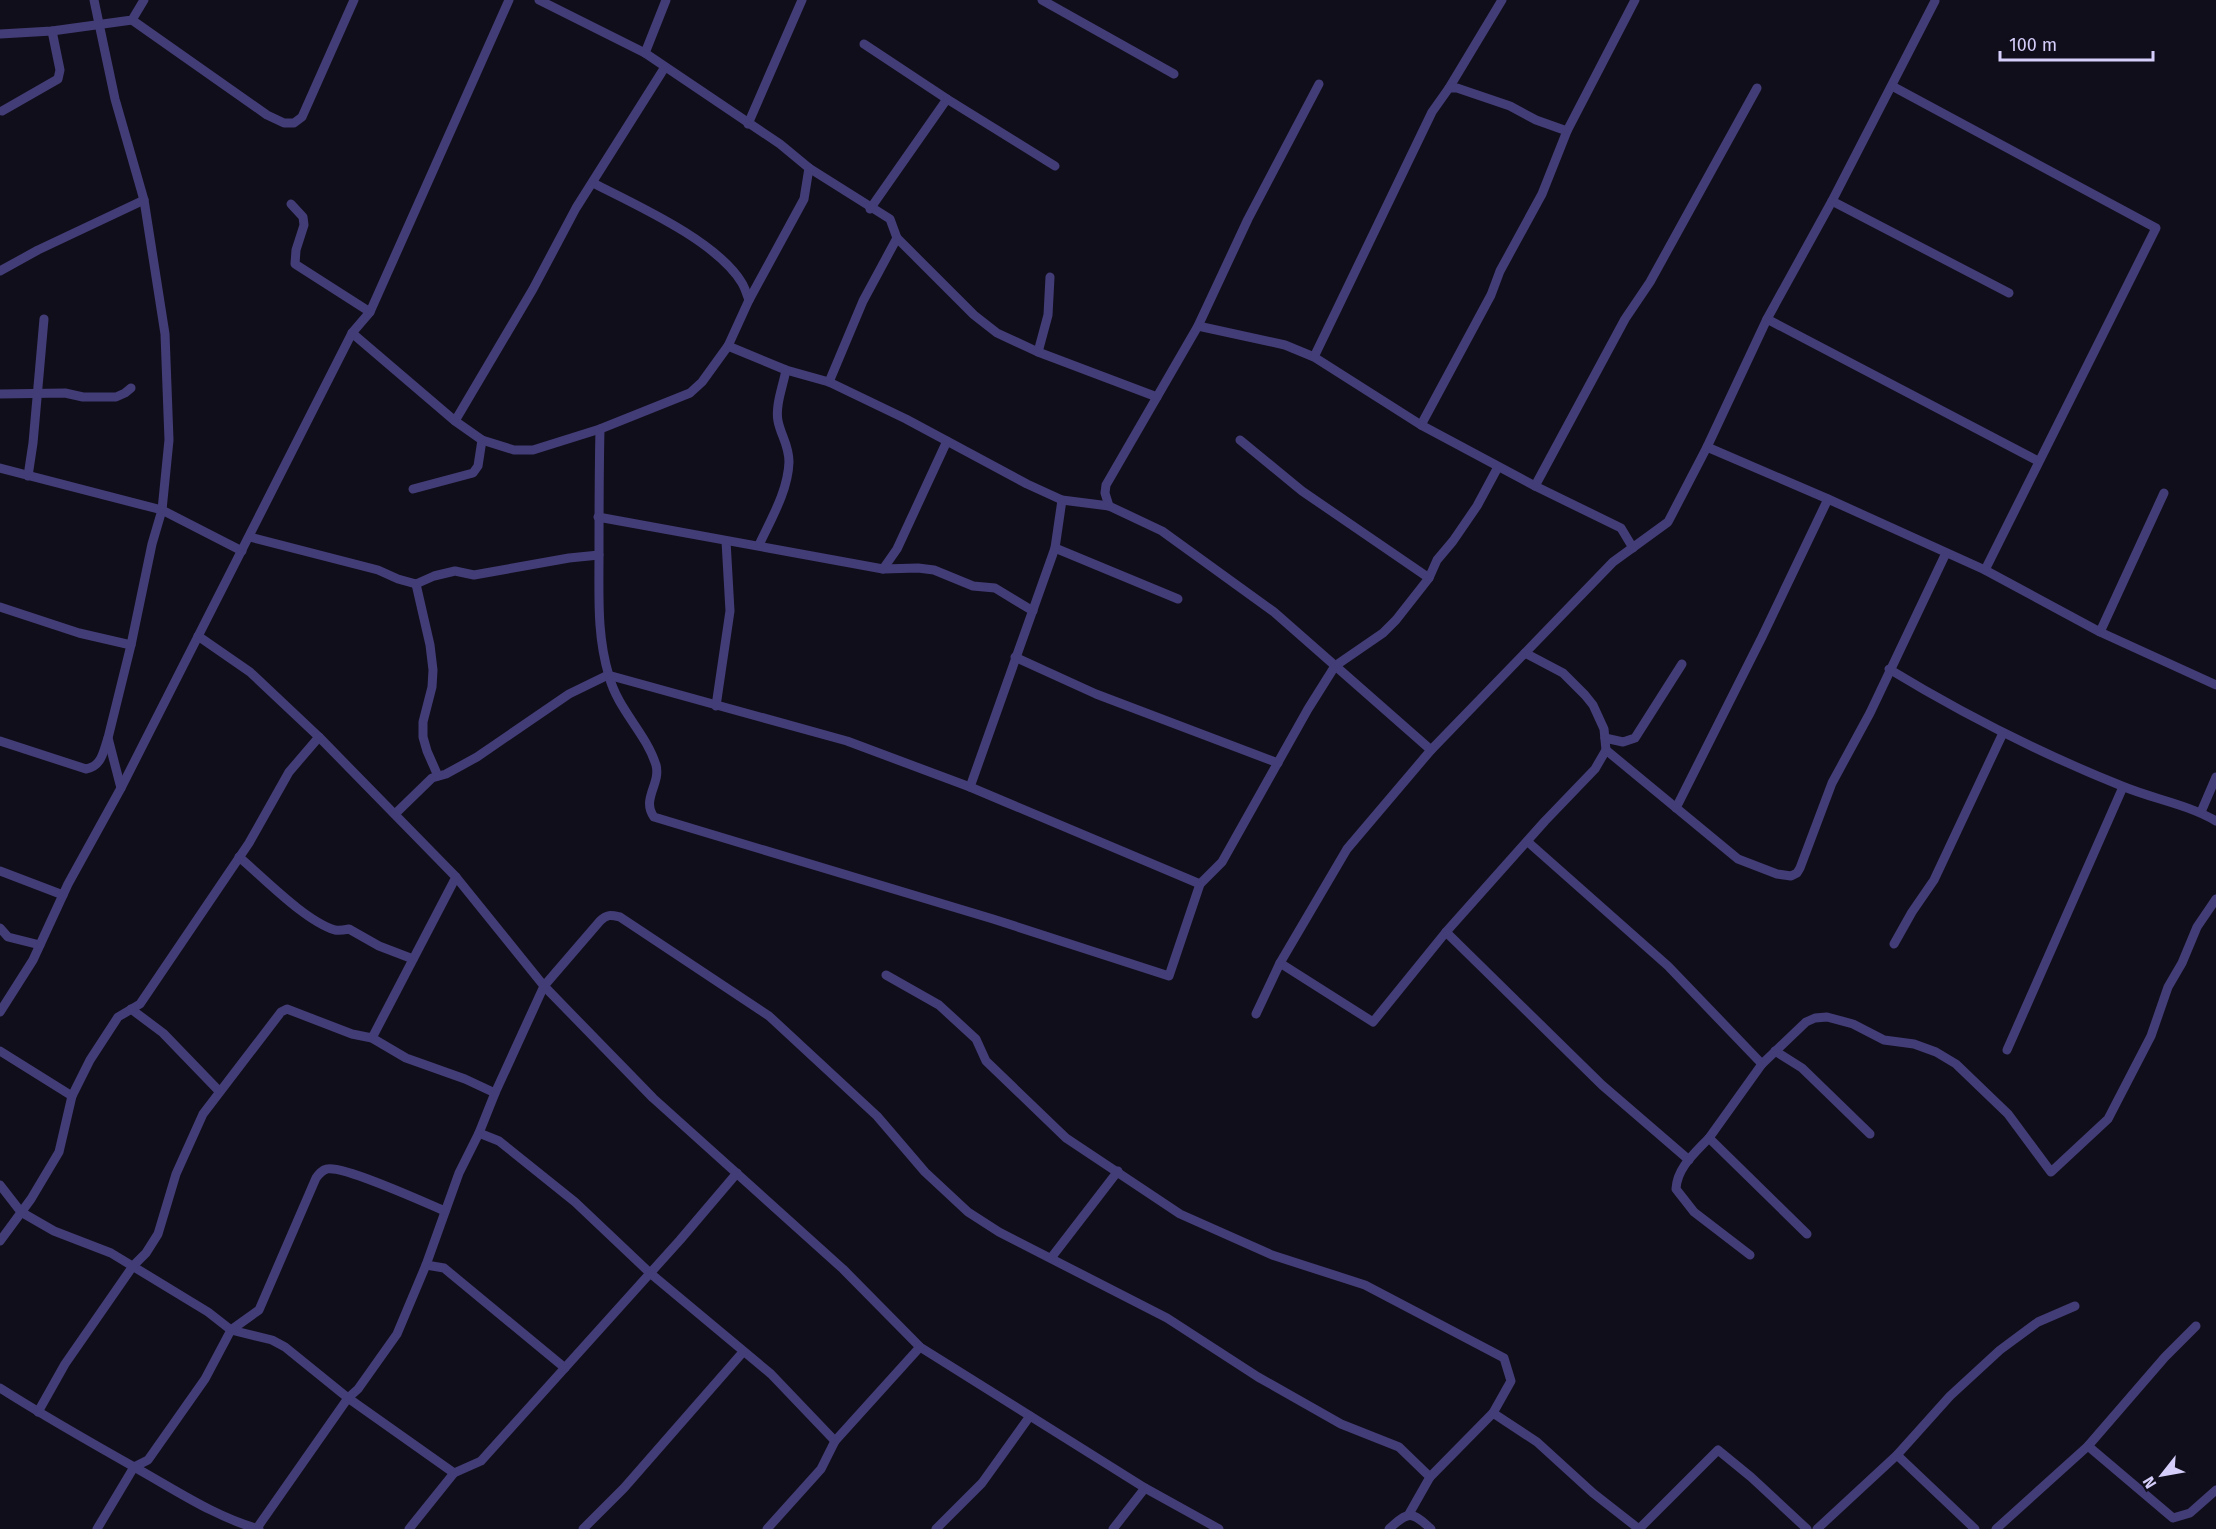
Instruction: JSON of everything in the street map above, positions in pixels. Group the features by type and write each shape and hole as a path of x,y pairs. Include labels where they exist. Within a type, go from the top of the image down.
{"street":[{"path":"0,741 86,769 94,768 99,763 108,738 131,645 152,544 162,510 169,440 165,334 144,200 115,99 94,0"},
{"path":"132,20 144,0"},
{"path":"0,34 52,31 132,20 267,115 284,123 294,123 302,117 354,0"},
{"path":"0,1012 33,960 63,895 121,788 352,333 370,312 509,0"},
{"path":"539,0 645,53 780,144 809,168 870,209 890,219 897,238 997,333 1038,352 1157,397"},
{"path":"645,53 666,0"},
{"path":"748,124 802,0"},
{"path":"1042,0 1174,74"},
{"path":"1314,357 1432,112 1502,0"},
{"path":"1420,425 1491,295 1500,271 1542,194 1567,131 1635,0"},
{"path":"1256,1014 1280,963 1347,849 1431,750 1613,562 1668,522 1707,447 1767,319 1832,201 1935,1"},
{"path":"2,111 58,79 60,70 52,31"},
{"path":"864,44 1055,166"},
{"path":"455,420 533,289 576,208 665,67"},
{"path":"1104,506 1106,485 1198,326 1248,219 1319,84"},
{"path":"1892,86 2156,228 1985,570"},
{"path":"1449,88 1457,88 1510,106 1536,120 1567,131"},
{"path":"1534,486 1625,319 1650,282 1757,88"},
{"path":"870,209 947,99"},
{"path":"352,333 482,440 514,450 533,450 600,429 690,393 702,382 728,346 749,300 804,199 809,168"},
{"path":"593,183 684,231 726,264 742,283 749,300"},
{"path":"0,271 38,250 144,200"},
{"path":"1832,201 2010,293"},
{"path":"291,204 303,217 296,250 296,264 370,312"},
{"path":"829,382 863,301 897,238"},
{"path":"1038,352 1048,315 1050,277"},
{"path":"28,476 44,319"},
{"path":"1767,319 2038,461"},
{"path":"1198,326 1285,345 1314,357 1420,425 1534,486 1622,528 1633,548"},
{"path":"728,346 786,370 829,382 1062,500 1104,506 1162,531 1274,612 1431,750"},
{"path":"759,546 783,494 787,476 787,443 778,420 786,370"},
{"path":"0,394 116,397 131,388"},
{"path":"600,429 599,628 608,675 617,700 647,746 657,769 648,803 649,811 654,817 993,919 1169,976 1200,884 1222,862 1308,709 1335,666 1383,633 1396,620 1429,578 1437,560 1477,506 1498,467"},
{"path":"413,489 473,473 478,466 482,440"},
{"path":"1240,440 1302,491 1429,578"},
{"path":"883,569 897,549 946,441"},
{"path":"1707,447 1985,570 2100,632 2216,685"},
{"path":"0,468 162,510 243,550"},
{"path":"2100,632 2164,493"},
{"path":"1676,808 1828,499"},
{"path":"970,787 1055,548 1062,500"},
{"path":"598,517 883,569 934,570 973,586 995,588 1033,611"},
{"path":"250,537 378,570 416,584 454,571 474,575 599,555"},
{"path":"716,706 730,611 726,542"},
{"path":"1055,548 1178,599"},
{"path":"1606,750 1738,859 1777,874 1791,876 1797,873 1832,783 1870,713 1889,669 1946,554"},
{"path":"416,584 430,645 433,670 432,687 423,722 423,737 438,776"},
{"path":"0,607 79,633 131,645"},
{"path":"198,636 250,672 319,737 456,877 544,986 653,1098 843,1269 920,1347 1145,1488 1219,1529"},
{"path":"1280,963 1373,1022 1446,932 1528,842 1545,820 1595,769 1606,750 1604,729 1593,705 1563,673 1525,653"},
{"path":"1015,657 1096,694 1278,763"},
{"path":"1605,738 1623,742 1635,738 1682,664"},
{"path":"1889,669 2003,733 2122,787 2201,812 2216,821"},
{"path":"395,814 432,778 477,757 569,694 608,675 847,741 970,787 1200,884"},
{"path":"1894,944 1934,880 2003,733"},
{"path":"0,1241 59,1152 72,1096 90,1060 118,1017 140,1004 239,857 289,772 319,737"},
{"path":"108,738 121,788"},
{"path":"2201,812 2216,777"},
{"path":"2007,1050 2122,787"},
{"path":"1528,842 1668,966 1762,1064"},
{"path":"239,857 288,900 323,925 338,931 349,929 379,946 413,959"},
{"path":"0,871 63,895"},
{"path":"372,1038 456,877"},
{"path":"1749,1255 1694,1212 1676,1189 1676,1177 1709,1138 1762,1064 1806,1022 1815,1018 1827,1017 1852,1024 1884,1040 1914,1044 1936,1052 1956,1064 2008,1114 2051,1172 2108,1119 2151,1036 2168,987 2182,963 2197,927 2216,899"},
{"path":"0,1388 38,1412 241,1527 258,1529 348,1398 358,1389 397,1334 426,1265 459,1173 544,986 605,916 611,915 620,917 769,1016 877,1116 925,1172 968,1212 999,1232 1167,1318 1258,1377 1341,1424 1399,1447 1430,1477"},
{"path":"0,928 8,937 40,945"},
{"path":"1446,932 1602,1085 1689,1160"},
{"path":"886,975 939,1005 976,1039 986,1061 1066,1138 1180,1214 1272,1255 1365,1285 1504,1358 1511,1381 1493,1413 1430,1477 1409,1514 1389,1529"},
{"path":"132,1009 163,1033 219,1092"},
{"path":"38,1412 65,1364 158,1234 176,1174 199,1121 284,1010 287,1009 352,1034 372,1038 406,1058 465,1079 495,1093"},
{"path":"0,1051 72,1096"},
{"path":"1774,1051 1802,1068 1870,1134"},
{"path":"479,1133 499,1141 575,1202 650,1273 743,1353 771,1374 835,1441"},
{"path":"1709,1138 1807,1234"},
{"path":"97,1529 134,1467 148,1460 205,1379 231,1330 259,1310 316,1178 323,1170 328,1168 339,1170 445,1211"},
{"path":"1051,1258 1118,1172"},
{"path":"409,1529 454,1473 481,1461 737,1173"},
{"path":"0,1185 21,1212 54,1231 111,1253 208,1312 231,1330 272,1340 285,1347 348,1398 454,1473"},
{"path":"426,1265 444,1268 565,1368"},
{"path":"1817,1529 1897,1455 1950,1396 2000,1350 2038,1322 2075,1306"},
{"path":"1996,1529 2088,1446 2165,1357 2196,1326"},
{"path":"767,1529 821,1469 835,1441 920,1347"},
{"path":"583,1529 624,1488 743,1353"},
{"path":"1493,1413 1537,1442 1593,1493 1639,1529 1718,1450 1807,1529"},
{"path":"936,1529 982,1483 1030,1416"},
{"path":"2088,1446 2173,1518 2190,1513 2216,1490"},
{"path":"1897,1455 1975,1529"},
{"path":"1113,1529 1145,1488"},
{"path":"1409,1514 1417,1516 1431,1529"}]}
